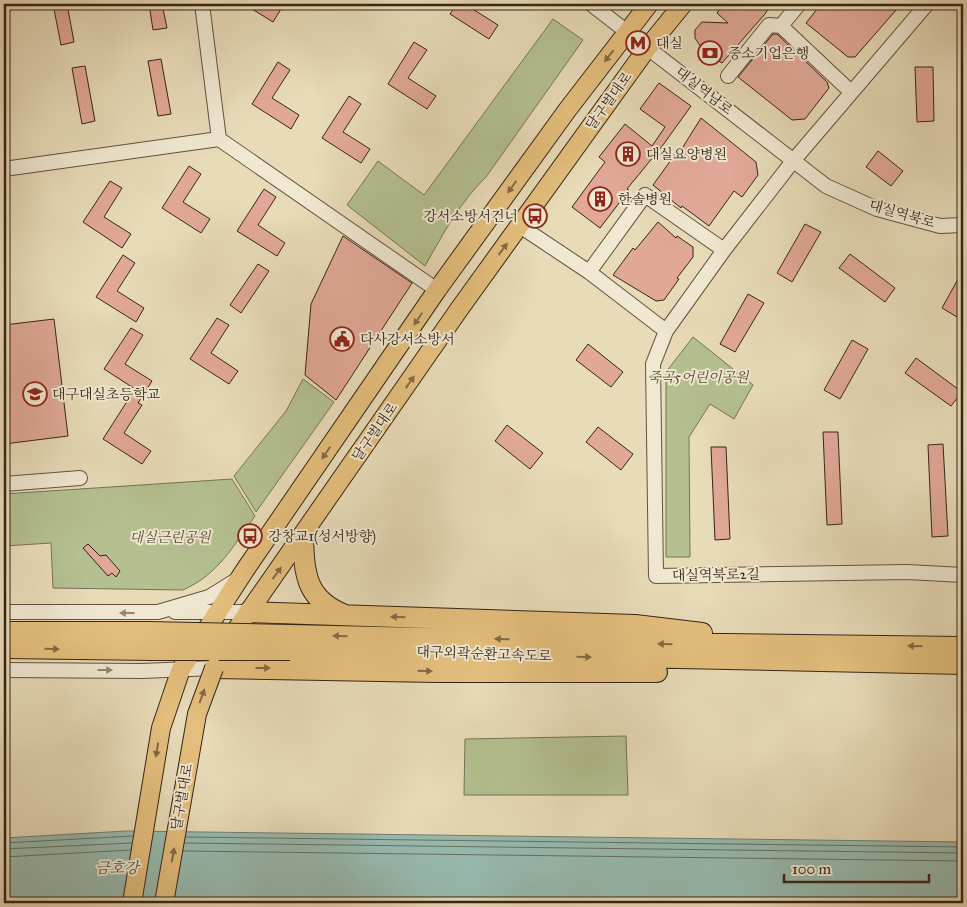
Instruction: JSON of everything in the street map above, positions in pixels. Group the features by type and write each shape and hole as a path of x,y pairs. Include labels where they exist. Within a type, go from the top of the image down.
{"highway":[{"path":"303,536 304,566 313,591 328,608 349,616"},
{"path":"249,612 635,625 796,645"},
{"name":"대구외곽순환고속도로","path":"4,632 150,641 963,647"},
{"name":"대구외곽순환고속도로","path":"4,648 150,641"},
{"name":"대구외곽순환고속도로","path":"290,643 963,664"},
{"path":"214,668 592,672 782,668 856,662"}],"main road":[{"name":"달구벌대로","path":"132,903 161,728 181,669 239,579 438,290 568,109 649,4"},
{"name":"달구벌대로","path":"164,903 197,714 214,668 228,642 520,226 648,47 683,4"}],"street":[{"path":"202,4 219,139"},
{"name":"대실역남로","path":"591,4 793,161"},
{"path":"781,26 799,4"},
{"name":"대실역북로2길","path":"927,4 793,161 724,250 666,331 653,364 656,576 907,572 963,575"},
{"path":"728,76 769,25 781,26 851,92"},
{"path":"4,169 219,139 438,290"},
{"name":"대실역북로","path":"793,161 826,186 877,209 940,226 963,225"},
{"path":"589,272 645,195 724,250"},
{"path":"520,226 589,272 666,331"},
{"path":"4,484 80,478"},
{"path":"158,612 209,597 239,579"},
{"path":"4,612 249,612"},
{"path":"4,670 214,668"}],"green space":[{"path":"553,19 583,40 486,177 460,208 425,266 347,205 378,161 424,195"},
{"name":"죽곡5어린이공원","path":"693,337 753,385 734,419 710,404 689,437 690,557 666,557 666,372"},
{"path":"303,379 334,402 256,512 234,476 286,411"},
{"name":"대실근린공원","path":"232,479 255,516 216,567 196,583 183,590 53,588 51,543 4,546 4,494"},
{"path":"626,736 628,795 464,795 465,739"}],"water":[{"name":"금호강","path":"126,831 963,842 963,903 4,903 4,838"}],"building":[{"path":"53,4 67,4 74,42 61,45"},
{"path":"149,4 162,4 167,28 153,30"},
{"path":"244,4 273,4 281,9 273,22"},
{"path":"457,4 474,4 471,8 498,25 489,39 450,14"},
{"path":"723,4 771,4 765,14 722,63 705,53 695,38 695,30 702,22 728,23 717,13"},
{"path":"821,4 899,4 895,8 897,9 855,57 848,57 806,23"},
{"path":"773,34 777,34 827,82 829,88 805,119 792,120 738,77"},
{"path":"414,42 427,50 408,78 436,96 427,109 388,84"},
{"path":"161,59 171,114 158,116 148,61"},
{"path":"278,62 290,70 272,98 299,115 291,129 252,104"},
{"path":"85,66 95,121 82,124 72,68"},
{"path":"915,67 933,67 934,121 917,122"},
{"path":"659,83 691,106 663,145 627,189 629,190 600,228 572,207 605,162 599,157 625,124 652,146 665,127 640,109"},
{"path":"349,96 361,104 343,132 370,149 361,163 322,138"},
{"path":"701,118 756,162 758,175 742,197 734,191 709,226 682,206 681,208 653,185 679,149 681,150"},
{"path":"878,151 903,171 891,186 866,167"},
{"path":"189,166 201,174 183,202 210,219 201,233 162,208"},
{"path":"110,181 122,188 104,217 131,234 122,248 83,222"},
{"path":"264,189 276,197 258,225 285,243 277,256 237,231"},
{"path":"658,222 676,238 677,236 693,247 693,257 677,278 679,279 664,300 656,301 613,275 633,248 635,250"},
{"path":"805,224 821,232 792,282 777,273"},
{"name":"다사강서소방서","path":"343,236 412,283 336,400 305,375 311,304"},
{"path":"850,254 895,288 885,302 839,268"},
{"path":"123,255 135,263 117,291 144,308 136,322 96,297"},
{"path":"258,264 269,271 241,313 230,305"},
{"path":"963,270 963,306 957,317 942,308"},
{"path":"748,294 764,303 735,352 720,344"},
{"path":"217,318 229,325 211,353 238,371 229,384 190,359"},
{"name":"대구대실초등학교","path":"54,319 68,436 4,444 4,325"},
{"path":"131,328 143,335 125,364 152,381 138,403 142,405 124,433 151,451 142,464 103,439 135,389 104,369"},
{"path":"852,340 868,349 840,399 824,390"},
{"path":"588,344 623,372 611,387 576,360"},
{"path":"916,358 962,392 951,406 905,373"},
{"path":"507,425 543,453 530,469 495,441"},
{"path":"598,427 633,454 621,470 586,442"},
{"path":"823,432 838,432 842,524 827,525"},
{"path":"943,444 948,536 932,537 928,445"},
{"path":"711,447 726,447 730,539 715,540"},
{"path":"88,544 100,556 106,555 120,571 116,577 112,573 108,576 83,548"}],"place":[{"name":"대실","path":"638,43"},
{"name":"중소기업은행","path":"710,53"},
{"name":"대실요양병원","path":"628,154"},
{"name":"한솔병원","path":"600,199"},
{"name":"강서소방서건너","path":"535,216"},
{"name":"다사강서소방서","path":"342,339"},
{"name":"대구대실초등학교","path":"35,394"},
{"name":"강창교1(성서방향)","path":"250,536"}]}
